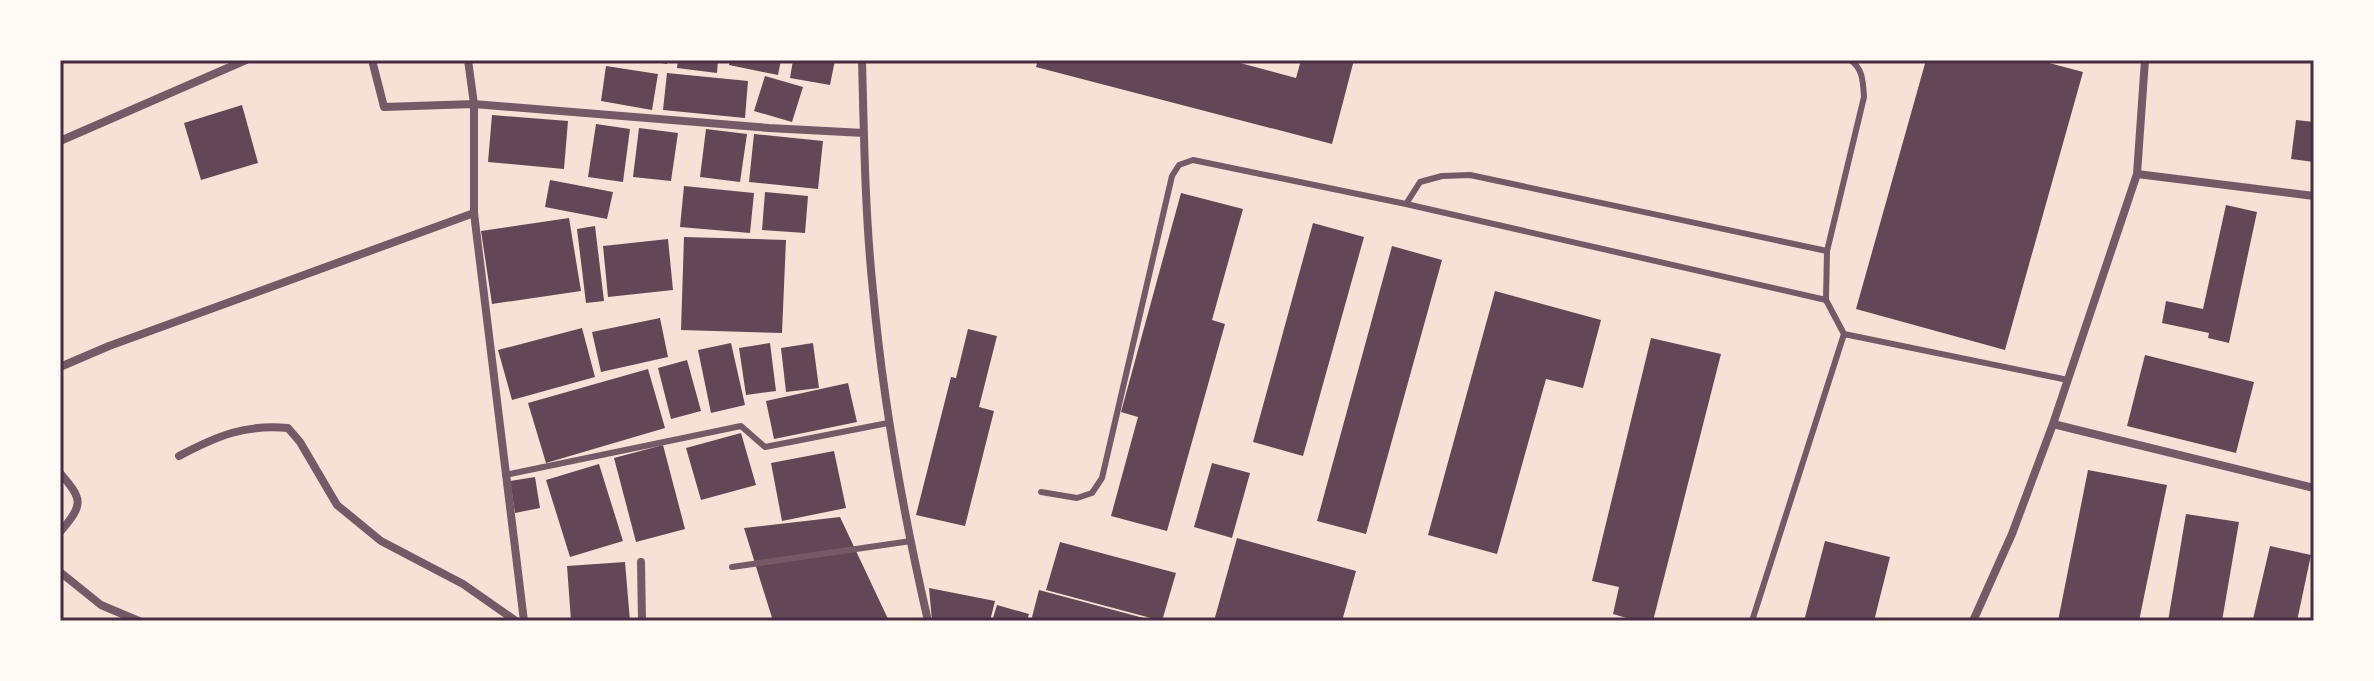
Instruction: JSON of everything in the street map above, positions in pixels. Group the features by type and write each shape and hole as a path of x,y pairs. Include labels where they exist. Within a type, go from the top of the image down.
{"street":[{"path":"60,141 246,60"},
{"path":"372,60 384,107 474,104 864,133"},
{"path":"468,60 474,104 474,213 524,621"},
{"path":"862,60 872,277 888,423 928,621"},
{"path":"1973,621 2012,534 2053,424 2137,174 2145,60"},
{"path":"2137,174 2314,196"},
{"path":"60,367 109,346 474,213"},
{"path":"2053,424 2314,488"},
{"path":"179,456 208,441 259,425 288,428 300,442 337,505 381,541 463,584 516,621"},
{"path":"60,473 80,502 78,510 60,532"},
{"path":"641,562 642,621"},
{"path":"60,572 101,605 139,621"}],"lane":[{"path":"1752,621 1844,334 1826,300 1827,251 1864,97 1863,77 1850,60"},
{"path":"1041,492 1077,498 1092,493 1102,478 1172,176 1179,165 1193,160 1406,204 1826,300"},
{"path":"1406,204 1420,182 1442,176 1470,175 1827,251"},
{"path":"1844,334 2068,380"},
{"path":"505,475 741,426 765,447 888,423"},
{"path":"732,567 911,541"}],"building":[{"path":"646,60 667,60 667,64"},
{"path":"678,60 718,60 717,73 677,68"},
{"path":"730,60 781,60 778,75 729,65"},
{"path":"793,60 835,60 830,85 790,78"},
{"path":"1038,60 1229,60 1296,78 1301,60 1354,60 1332,144 1036,67"},
{"path":"1926,60 2038,60 2083,72 2005,350 1856,309"},
{"path":"606,66 658,74 652,110 601,101"},
{"path":"667,73 748,81 745,118 663,110"},
{"path":"765,76 803,87 792,122 754,111"},
{"path":"242,105 258,163 201,180 184,123"},
{"path":"492,115 568,121 564,169 488,162"},
{"path":"2296,120 2314,122 2314,162 2291,159"},
{"path":"596,124 630,129 623,182 588,177"},
{"path":"639,128 678,133 671,181 633,177"},
{"path":"706,129 747,134 740,182 700,177"},
{"path":"754,134 823,141 818,189 749,182"},
{"path":"550,180 613,192 607,219 545,207"},
{"path":"684,186 754,193 750,233 680,227"},
{"path":"765,192 808,196 805,233 762,230"},
{"path":"1181,193 1243,209 1212,320 1225,324 1167,531 1111,516 1138,417 1121,412"},
{"path":"2226,205 2257,212 2229,343 2208,338 2209,333 2162,323 2166,301 2203,309"},
{"path":"569,218 581,291 492,304 481,231"},
{"path":"1313,223 1364,237 1303,456 1253,442"},
{"path":"595,226 604,301 586,303 577,229"},
{"path":"684,237 786,240 782,333 681,330"},
{"path":"668,239 673,290 608,297 603,246"},
{"path":"1392,246 1442,260 1366,534 1317,521"},
{"path":"1495,291 1601,320 1583,388 1546,379 1497,554 1428,535"},
{"path":"660,318 668,357 601,372 592,332"},
{"path":"582,328 595,377 512,400 498,350"},
{"path":"968,329 997,336 979,407 994,411 965,526 916,515 951,377 956,378"},
{"path":"1651,338 1721,354 1653,621 1637,621 1613,614 1619,587 1592,581"},
{"path":"731,343 745,405 711,413 698,350"},
{"path":"770,343 776,391 746,395 739,348"},
{"path":"813,343 819,388 786,392 781,348"},
{"path":"2145,355 2254,382 2236,453 2127,426"},
{"path":"687,360 701,411 671,419 658,368"},
{"path":"648,369 665,428 546,463 528,403"},
{"path":"848,383 857,422 774,439 766,401"},
{"path":"741,433 756,485 701,500 686,448"},
{"path":"663,445 685,529 636,542 614,458"},
{"path":"834,451 846,508 782,521 771,463"},
{"path":"1212,463 1250,473 1232,538 1194,527"},
{"path":"599,464 623,541 570,557 546,480"},
{"path":"2088,470 2167,485 2139,621 2058,621"},
{"path":"535,477 540,508 515,513 510,481"},
{"path":"2186,514 2239,522 2222,621 2168,621"},
{"path":"840,517 889,621 773,621 744,528"},
{"path":"1237,538 1356,571 1342,621 1214,621"},
{"path":"1825,541 1890,557 1874,621 1804,621"},
{"path":"1060,542 1176,573 1162,621 1046,590"},
{"path":"2270,546 2311,555 2297,621 2253,619"},
{"path":"625,562 630,621 571,621 567,566"},
{"path":"929,588 995,601 990,621 932,621"},
{"path":"1039,590 1151,620 1151,621 1031,621"},
{"path":"997,605 1029,614 1027,621 992,621"}]}
